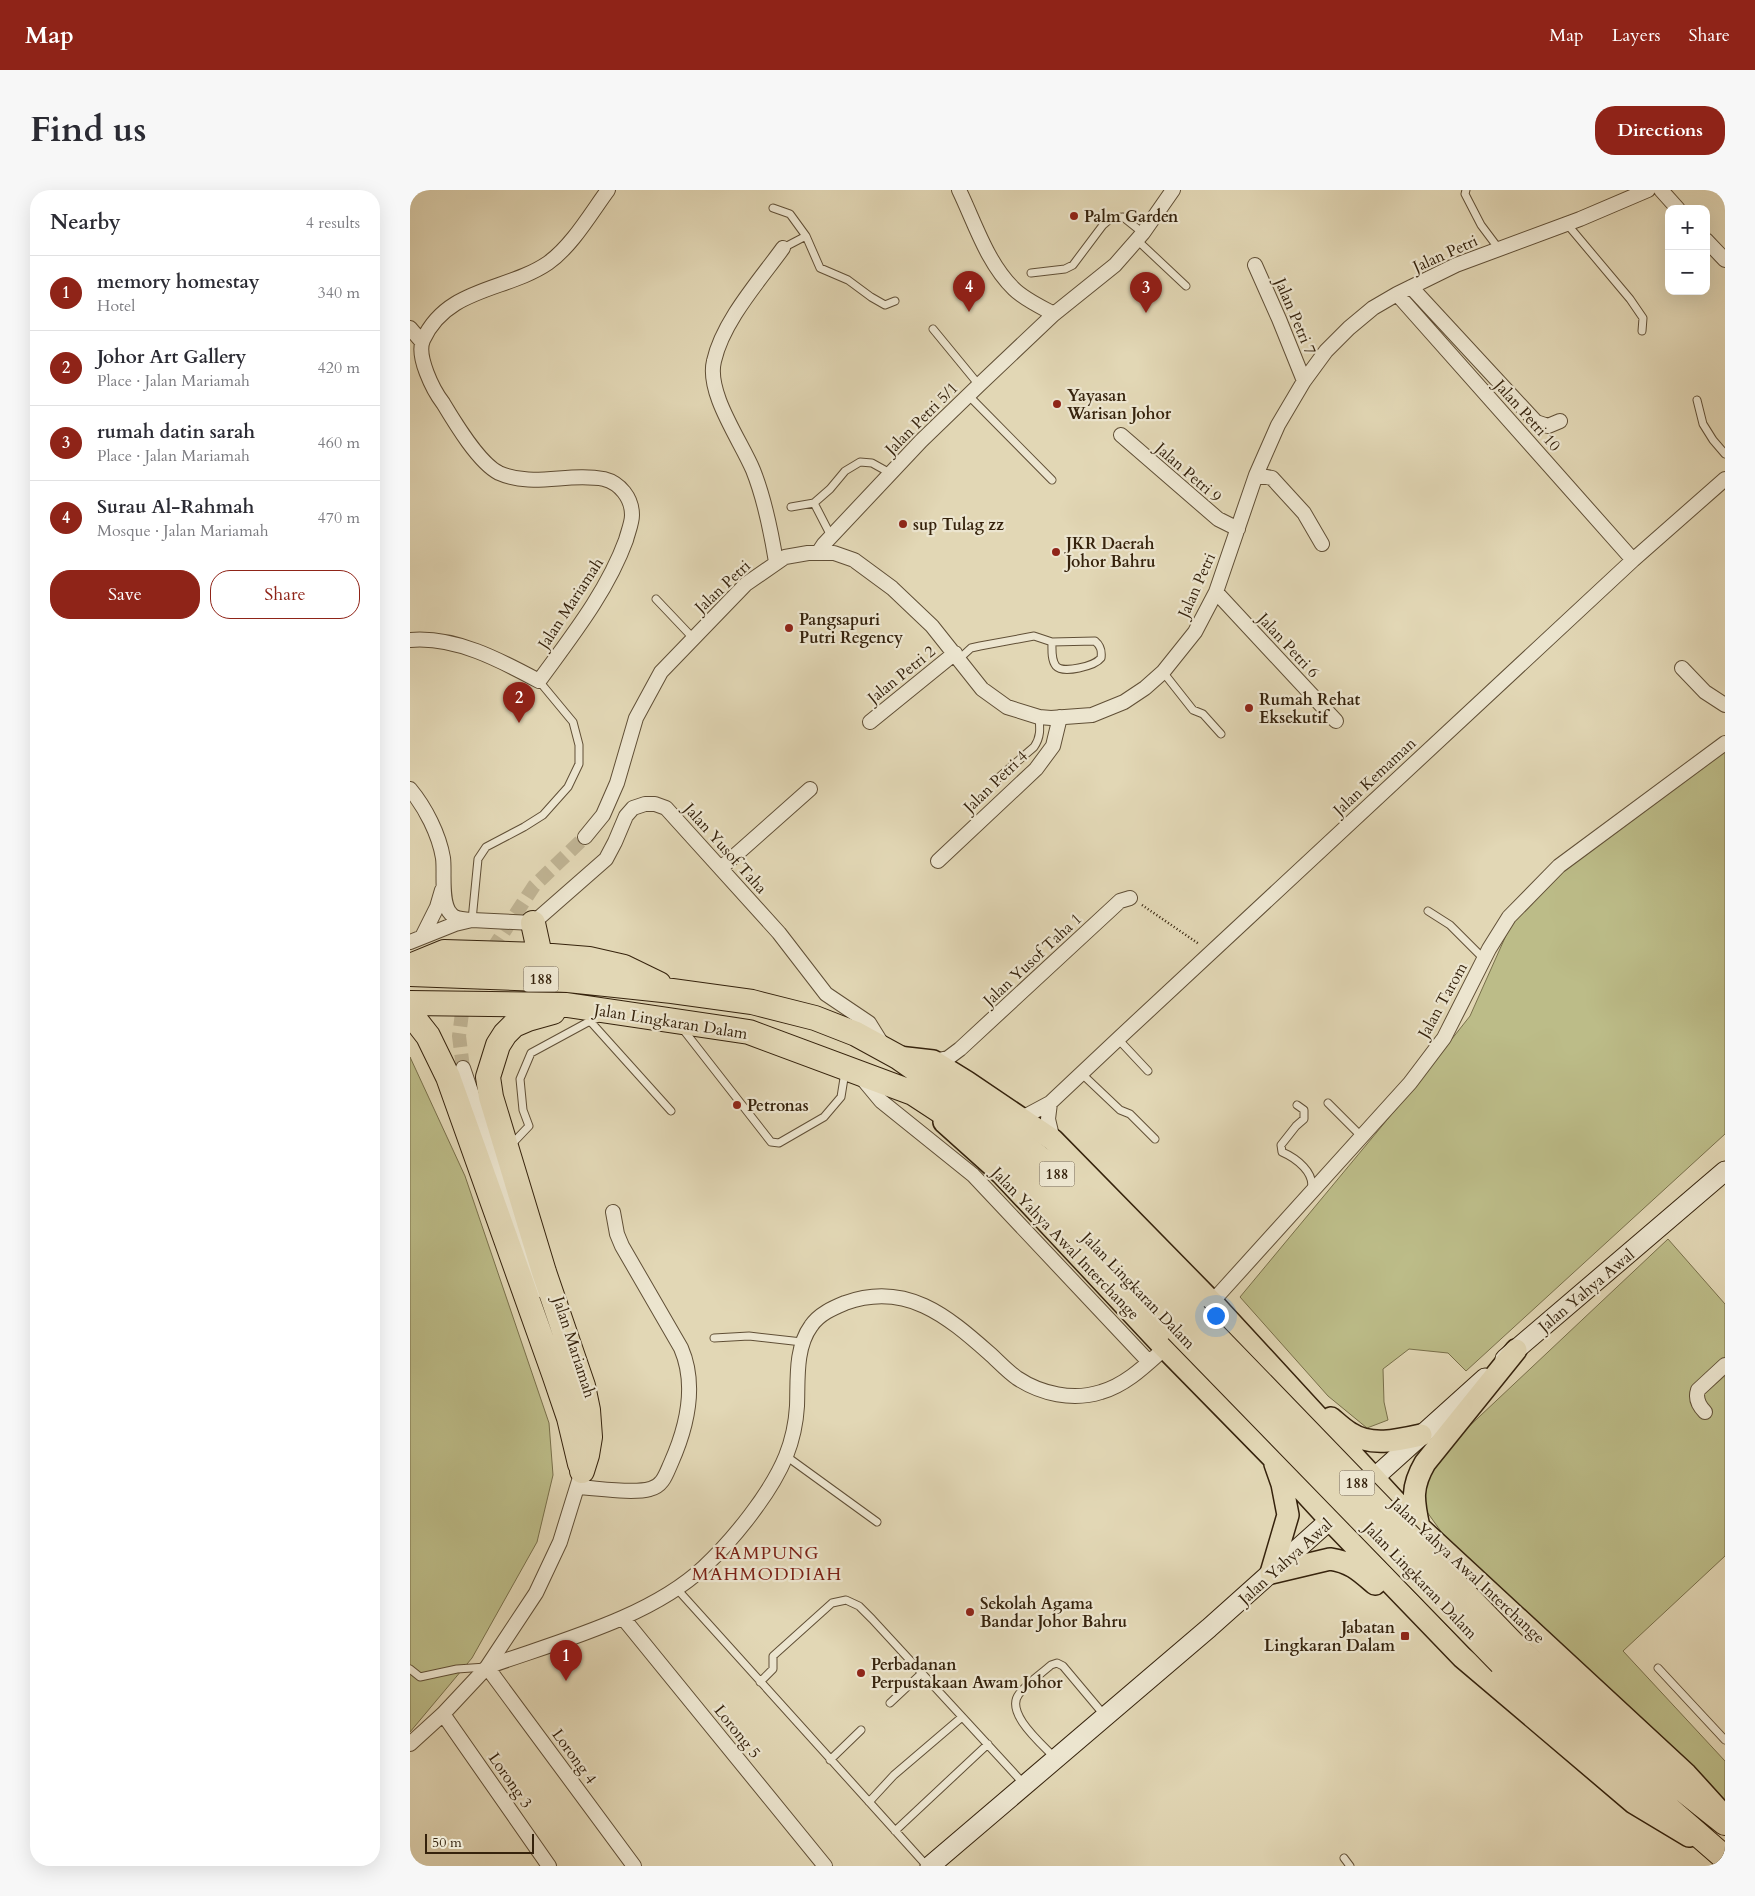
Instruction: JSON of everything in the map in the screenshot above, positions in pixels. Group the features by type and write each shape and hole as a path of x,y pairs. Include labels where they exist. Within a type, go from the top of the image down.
{"highway":[{"path":"532,923 540,955"},
{"path":"410,966 444,952 540,955 589,959 624,967 672,991"},
{"name":"Jalan Lingkaran Dalam","path":"410,974 568,980 672,991 752,1002 815,1018 856,1034 892,1054 1015,1139 1050,1166 1187,1324"},
{"name":"Jalan Lingkaran Dalam","path":"410,1003 584,1014 619,1012 749,1032 913,1092 997,1148 1034,1180 1187,1324 1510,1657 1725,1858"},
{"path":"410,1013 428,1036 448,1077 569,1418 580,1479"},
{"path":"580,1479 590,1437 588,1410 583,1386 544,1272 491,1097 488,1077 498,1045 514,1025 528,1019 584,1014"},
{"name":"Jalan Lingkaran Dalam","path":"1510,1657 1725,1823"}],"main road":[{"name":"Jalan Yahya Awal Interchange","path":"892,1054 933,1061 968,1082 1053,1140 1187,1324 1272,1457 1330,1520 1462,1657 1634,1803 1725,1858"},
{"name":"Jalan Yahya Awal","path":"929,1866 1209,1628 1516,1350 1725,1171"},
{"name":"Jalan Yahya Awal Interchange","path":"1187,1324 1286,1382 1419,1527 1686,1774 1725,1816"},
{"path":"1419,1527 1414,1508 1414,1492 1417,1477 1425,1463 1516,1350"},
{"path":"1286,1382 1351,1434 1358,1437 1382,1441 1399,1440 1421,1435"},
{"path":"1296,1482 1308,1486 1316,1484 1327,1478 1334,1469 1337,1448 1332,1433"},
{"path":"1272,1457 1282,1484 1288,1515 1271,1573 1330,1559 1353,1566 1462,1657"}],"street":[{"path":"410,328 422,342 438,317 459,300 526,274 548,263 564,248 608,190"},
{"path":"959,190 996,267 1004,278 1016,291 1054,314 1115,265 1140,236 1173,190"},
{"name":"Jalan Petri","path":"585,837 603,815 617,783 636,718 661,672 746,584 785,557 834,553 854,560 892,588 932,626 982,689 1007,707 1039,717 1060,717 1092,715 1124,702 1145,688 1163,672 1195,632 1216,592 1256,475 1278,425 1304,381 1326,351 1349,328 1373,308 1456,265 1567,224 1648,190"},
{"path":"1661,190 1674,205"},
{"path":"1710,244 1725,260"},
{"path":"776,562 770,522 752,470 715,388 714,362 725,334 743,302 783,248"},
{"name":"Jalan Petri 7","path":"1255,265 1280,319 1304,381"},
{"path":"1411,287 1536,422 1548,426 1560,421"},
{"name":"Jalan Petri 10","path":"1397,294 1633,560"},
{"name":"Jalan Petri 5/1","path":"818,553 831,536 921,441 1054,314"},
{"name":"Jalan Mariamah","path":"422,342 427,373 437,396 483,460 498,472 514,478 536,480 593,477 607,480 621,488 631,504 630,526 618,560 588,612 539,681"},
{"name":"Jalan Petri 9","path":"1121,436 1218,520 1238,529"},
{"path":"1256,475 1272,478 1304,512 1322,544"},
{"name":"Jalan Kemaman","path":"1022,1118 1050,1103 1082,1074 1210,952 1633,560 1725,479"},
{"name":"Jalan Petri 6","path":"1216,592 1336,722"},
{"path":"410,640 428,638 475,651 539,681"},
{"name":"Jalan Petri 2","path":"870,722 957,656"},
{"path":"1682,668 1705,692 1725,705"},
{"name":"Jalan Petri 4","path":"938,860 1036,769 1053,746 1060,717"},
{"name":"Jalan Tarom","path":"802,1342 811,1325 825,1312 847,1303 872,1298 895,1297 919,1302 941,1314 1017,1378 1045,1392 1080,1397 1102,1392 1121,1383 1149,1362 1187,1324 1309,1195 1358,1133 1410,1083 1444,1038 1482,956 1509,917 1559,866 1725,743"},
{"path":"410,789 427,814 436,834 443,858 443,884 446,904 450,914 456,918 472,920 532,923"},
{"path":"721,868 810,789"},
{"name":"Jalan Yusof Taha","path":"532,923 606,859 616,842 626,816 633,808 645,804 655,804 666,808 779,933 826,994 869,1023 892,1054"},
{"path":"416,940 437,907 443,884"},
{"name":"Jalan Yusof Taha 1","path":"933,1061 948,1058 960,1049 1120,902 1130,898"},
{"path":"416,940 454,924 472,920"},
{"path":"960,1049 961,1065 968,1082"},
{"name":"Jalan Mariamah","path":"410,1744 443,1714 487,1667 536,1593 560,1542 580,1479 580,1426 575,1397 463,1068"},
{"path":"851,1068 881,1101 973,1175 1149,1362"},
{"path":"1050,1103 1048,1119 1053,1140"},
{"path":"580,1479 642,1490 651,1489 659,1485 678,1448 689,1392 686,1361 681,1348 622,1246 617,1234 613,1212"},
{"path":"487,1667 623,1618 677,1589 704,1567 741,1526 772,1484 786,1456 793,1433 802,1342"},
{"path":"1705,1412 1698,1404 1698,1390 1725,1365"},
{"name":"Lorong 5","path":"623,1618 824,1866"},
{"name":"Lorong 4","path":"487,1667 634,1866"},
{"name":"Lorong 3","path":"443,1714 549,1866"}],"lane":[{"path":"1466,190 1465,194 1481,225 1499,249"},
{"path":"773,208 790,214 806,236 820,268 848,280 885,305 895,301"},
{"path":"1031,273 1065,269 1073,265 1103,225 1111,218 1123,218 1186,286"},
{"path":"1567,224 1630,298 1642,318 1642,331"},
{"path":"783,248 806,236"},
{"path":"933,329 979,385"},
{"path":"969,396 1052,480"},
{"path":"1697,400 1703,424 1712,440 1725,454"},
{"path":"791,507 814,503 830,489 845,471 860,462 872,463 890,473"},
{"path":"814,503 831,536"},
{"path":"656,599 693,638"},
{"path":"957,656 972,648 1034,636 1052,642 1095,641 1099,644 1101,658 1093,665 1065,669 1059,668 1054,664 1052,642"},
{"path":"1163,672 1193,710 1203,714 1220,734"},
{"path":"472,920 478,859 486,847 543,815 568,788 578,764 579,745 573,722 539,681"},
{"path":"997,779 1034,747 1040,732 1039,717"},
{"path":"1428,911 1445,921 1482,956"},
{"path":"507,1149 529,1126 523,1110 520,1079 531,1053 584,1014 671,1112"},
{"path":"676,1021 771,1142 779,1143 824,1118 841,1097 851,1068"},
{"path":"1118,1039 1148,1071"},
{"path":"1082,1074 1120,1110 1130,1114 1155,1139"},
{"path":"1328,1103 1358,1133"},
{"path":"1297,1105 1304,1110 1304,1119 1281,1145 1282,1152 1304,1167 1311,1178 1312,1186 1309,1195"},
{"path":"714,1338 749,1336 802,1342"},
{"path":"786,1456 877,1522"},
{"path":"677,1589 868,1802 929,1866"},
{"path":"760,1682 773,1669 773,1656 832,1603 846,1600 858,1606 1025,1785"},
{"path":"1055,1758 1018,1717 1016,1705 1018,1695 1051,1665 1057,1663 1063,1666 1105,1716"},
{"path":"410,1669 420,1677 487,1667"},
{"path":"1658,1668 1725,1740"},
{"path":"890,1704 922,1673"},
{"path":"868,1802 894,1775 962,1717"},
{"path":"830,1760 861,1730"},
{"path":"895,1831 988,1744"},
{"path":"1344,1858 1350,1866"}],"path":[{"path":"1130,898 1210,952"}],"green space":[{"path":"1725,750 1725,1134 1466,1371 1448,1353 1409,1349 1383,1369 1384,1402 1388,1420 1367,1428 1328,1396 1240,1297 1406,1097 1470,1016 1512,922 1535,892"},
{"path":"410,1057 465,1176 549,1423 553,1475 537,1542 472,1658 410,1732"},
{"path":"1668,1239 1725,1304 1725,1556 1623,1651 1725,1761 1725,1801 1445,1537 1422,1505 1424,1483 1445,1449"}],"tunnel":[{"path":"463,1068 459,1036 462,1013 488,956 534,886 585,837"}],"place":[{"name":"Palm Garden","path":"1074,216"},
{"name":"Surau Al-Rahmah","path":"969,312"},
{"name":"rumah datin sarah","path":"1146,313"},
{"name":"Yayasan Warisan Johor","path":"1057,404"},
{"name":"sup Tulag zz","path":"903,524"},
{"name":"JKR Daerah Johor Bahru","path":"1056,552"},
{"name":"Pangsapuri Putri Regency","path":"789,628"},
{"name":"Rumah Rehat Eksekutif","path":"1249,708"},
{"name":"Johor Art Gallery","path":"519,723"},
{"name":"Petronas","path":"737,1105"},
{"name":"Sekolah Agama Bandar Johor Bahru","path":"970,1612"},
{"name":"Jabatan Lingkaran Dalam","path":"1405,1636"},
{"name":"Perbadanan Perpustakaan Awam Johor","path":"861,1673"},
{"name":"memory homestay","path":"566,1681"}],"district":[{"name":"KAMPUNG MAHMODDIAH","path":"767,1564"}]}
